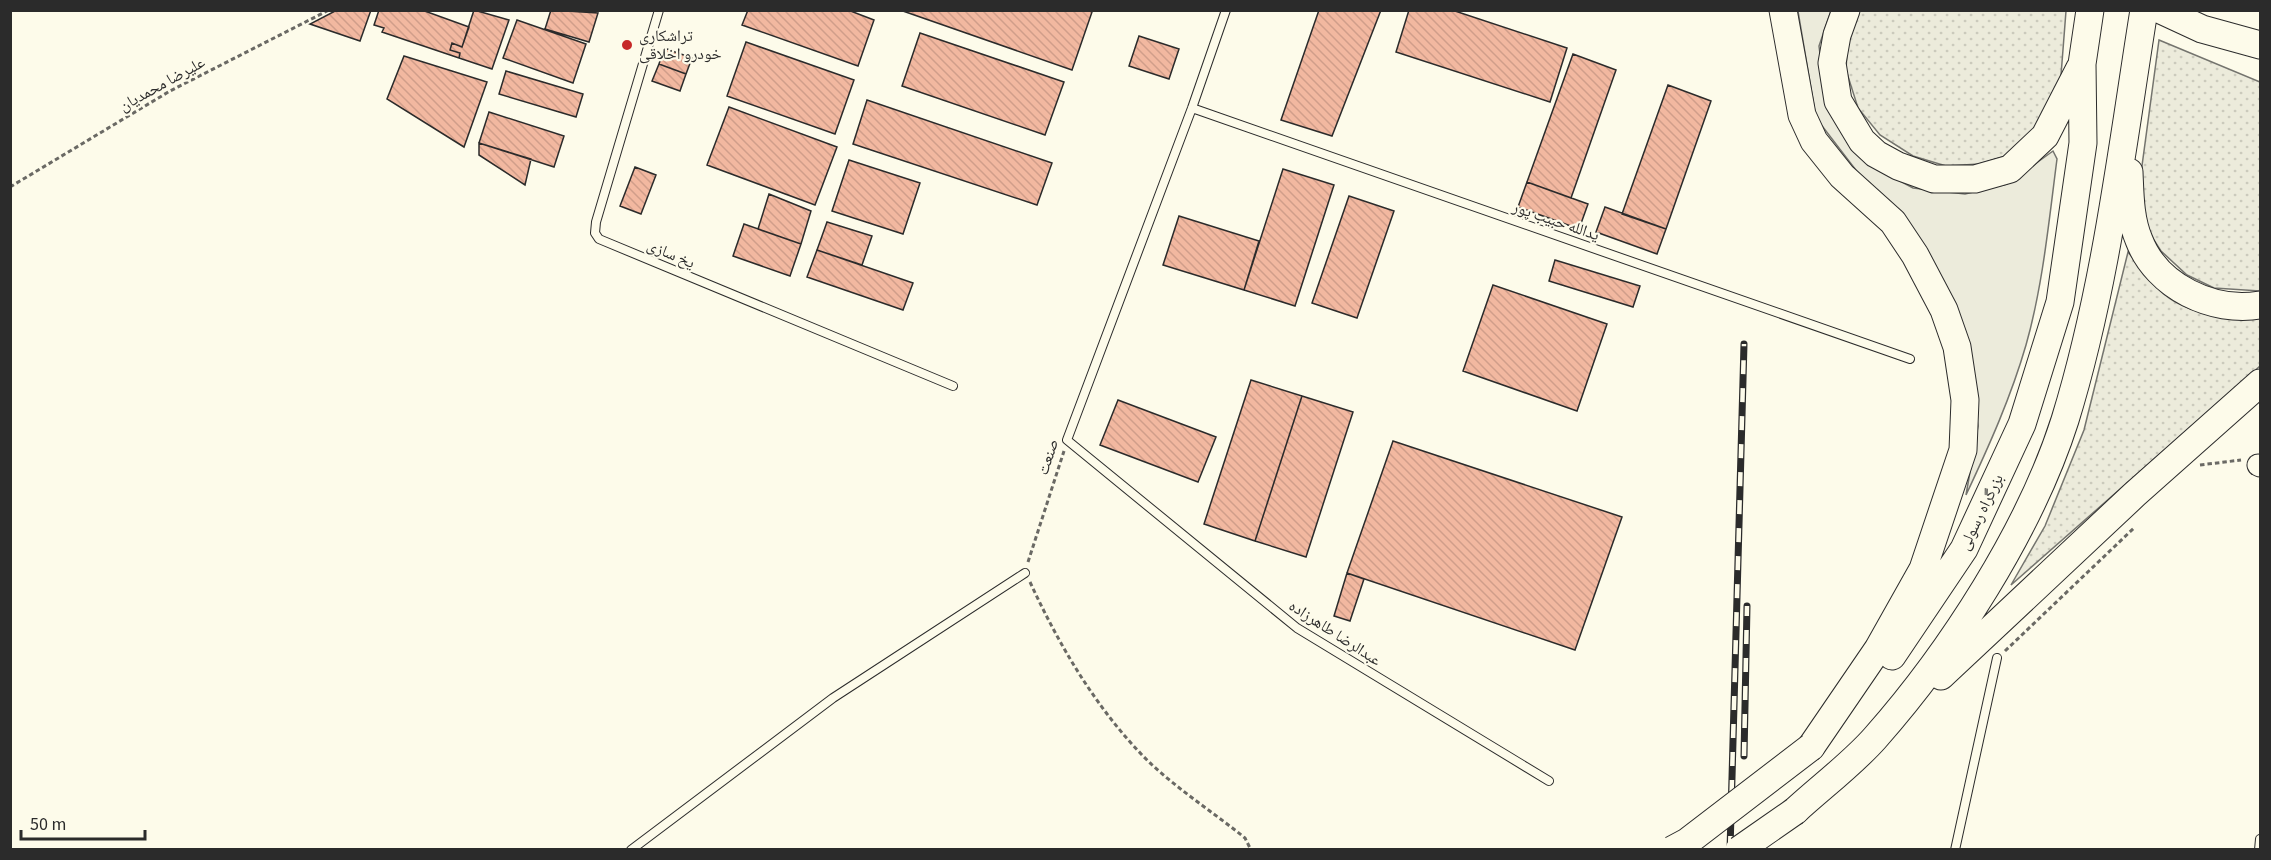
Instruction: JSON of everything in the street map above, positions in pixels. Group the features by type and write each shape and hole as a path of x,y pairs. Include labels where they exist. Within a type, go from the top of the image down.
{"highway":[{"path":"1783,10 1802,115 1814,141 1842,176 1893,222 1915,255 1944,310 1957,347 1965,400 1963,450 1923,569 1878,649 1811,747"},
{"path":"1846,10 1837,35 1832,63 1838,101 1862,141 1876,154 1898,166 1934,179 1975,179 2010,169 2045,136 2082,64 2090,10"},
{"path":"1874,739 1946,647 1999,564 2038,487 2064,422 2085,347 2101,274 2144,10"},
{"path":"2161,10 2202,29 2260,65"},
{"path":"2202,29 2260,45"},
{"name":"بزرگراه رسولی","path":"1672,849 1687,842 1811,747 1890,660 1964,549 2022,424 2060,302 2083,142 2082,64"},
{"path":"2126,124 2131,213 2139,242 2147,257 2167,279 2182,291 2239,307 2260,305"},
{"path":"1740,849 1795,811 2135,494 2260,383"}],"lane":[{"name":"یخ سازی","path":"659,10 596,222 595,233 599,239 953,386"},
{"name":"صنعت","path":"1067,440 1192,108 1226,10"},
{"name":"یدالله حبیب پور","path":"1192,108 1910,359"},
{"name":"عبدالرضا طاهرزاده","path":"1067,440 1297,628 1549,781"},
{"path":"631,849 833,698 1025,573"},
{"path":"1955,849 1997,658"},
{"path":"2259,849 2260,838"}],"path":[{"name":"علیرضا محمدیان","path":"10,187 170,91 329,10"},
{"name":"صنعت","path":"1025,573 1067,440"},
{"path":"2199,465 2243,460 2259,465"},
{"path":"1997,658 2140,521"},
{"path":"1025,573 1073,664 1112,720 1149,762 1245,838 1251,849"}],"shaded area":[{"path":"1798,11 1831,11 1819,46 1826,100 1868,164 1913,188 1965,194 2007,184 2053,151 2057,159 2041,276 2026,345 1999,421 1966,495 1978,426 1970,375 1878,199 1816,118"},
{"path":"1858,11 2066,11 2060,88 2034,132 2006,156 1979,164 1946,166 1913,156 1880,135 1858,108 1846,70 1848,33"},
{"path":"2159,40 2260,82 2260,291 2214,288 2187,275 2161,251 2146,228 2139,188"},
{"path":"2128,252 2165,295 2185,307 2224,317 2260,317 2260,366 2011,585 2045,526 2084,430"}],"building":[{"path":"337,10 371,10 360,41 310,24"},
{"path":"379,10 422,10 469,27 462,47 452,43 450,50 460,53 459,58 382,32 384,28 374,25"},
{"path":"474,10 509,20 492,69 459,58 460,53 450,50 452,43 462,47"},
{"path":"551,10 598,13 589,42 545,29"},
{"path":"748,10 848,10 874,20 858,66 742,25"},
{"path":"900,10 1087,10 1092,12 1072,70"},
{"path":"1319,10 1381,10 1332,136 1281,120"},
{"path":"1409,10 1452,10 1567,48 1550,102 1396,52"},
{"path":"517,20 586,44 573,83 503,58"},
{"path":"920,33 1064,82 1045,135 902,86"},
{"path":"1139,36 1179,49 1169,79 1129,66"},
{"path":"746,42 854,80 835,134 727,96"},
{"path":"664,48 692,58 686,74 659,64"},
{"path":"1573,54 1616,70 1571,198 1527,182"},
{"path":"404,56 487,82 464,147 387,99"},
{"path":"659,64 686,74 680,91 652,81"},
{"path":"506,71 583,94 576,117 499,94"},
{"path":"1668,85 1711,101 1666,229 1622,214"},
{"path":"867,100 1052,163 1037,205 853,144"},
{"path":"729,107 837,147 815,205 707,165"},
{"path":"489,112 564,136 554,167 479,143"},
{"path":"479,143 531,159 525,185 479,155"},
{"path":"849,160 920,183 903,234 832,211"},
{"path":"635,167 656,175 641,214 620,206"},
{"path":"1283,169 1334,185 1295,306 1244,290"},
{"path":"1527,182 1588,204 1579,229 1518,207"},
{"path":"769,194 811,211 801,244 758,229"},
{"path":"1349,196 1394,211 1357,318 1312,303"},
{"path":"1605,207 1666,229 1657,254 1596,232"},
{"path":"1179,216 1259,241 1244,290 1163,265"},
{"path":"827,222 872,236 862,265 817,250"},
{"path":"744,224 801,244 790,276 733,256"},
{"path":"817,250 913,283 903,310 807,277"},
{"path":"1555,260 1640,286 1633,307 1549,281"},
{"path":"1493,285 1607,324 1577,411 1463,371"},
{"path":"1251,380 1302,396 1255,541 1204,524"},
{"path":"1302,396 1353,412 1306,557 1255,541"},
{"path":"1118,400 1216,437 1198,482 1100,445"},
{"path":"1393,441 1622,517 1575,650 1347,573"},
{"path":"1347,573 1364,579 1350,621 1334,616"}],"railway":[{"path":"1730,850 1744,344"},
{"path":"1744,756 1747,606"}],"place":[{"name":"تراشکاری خودرو اخلاقی","path":"627,45"}]}
